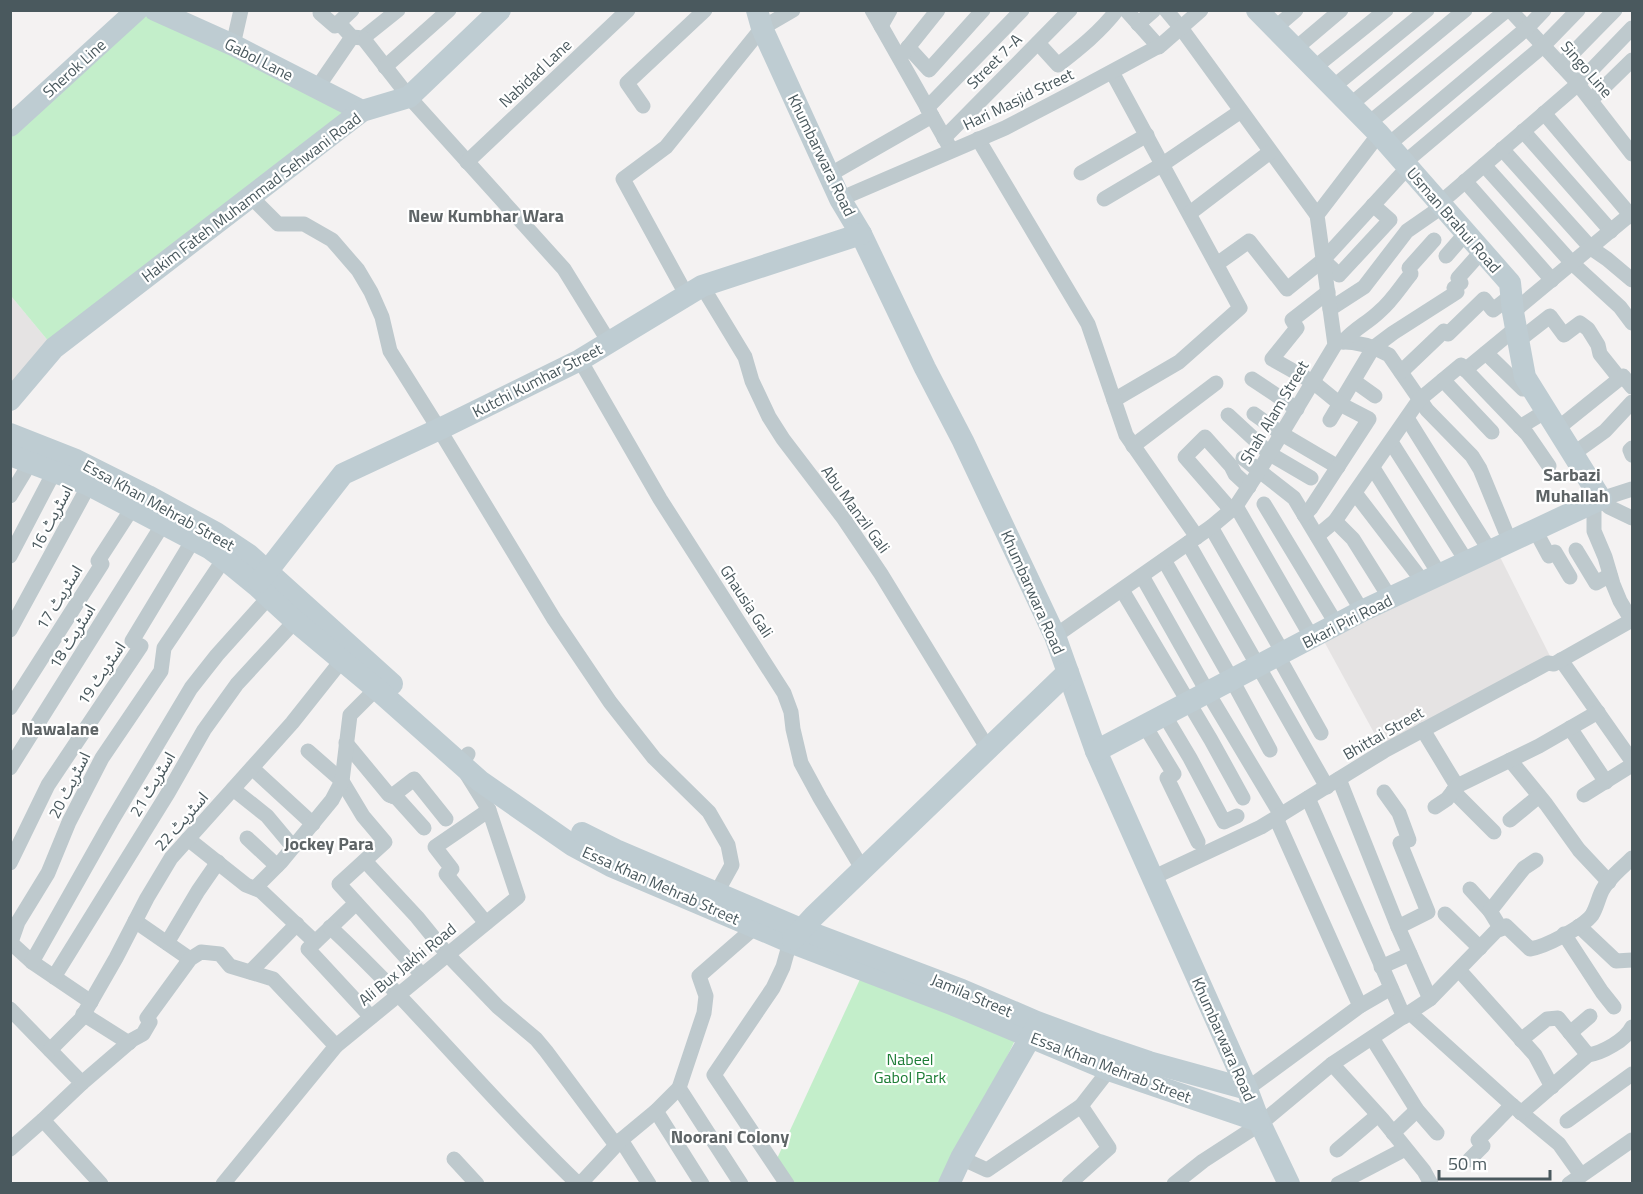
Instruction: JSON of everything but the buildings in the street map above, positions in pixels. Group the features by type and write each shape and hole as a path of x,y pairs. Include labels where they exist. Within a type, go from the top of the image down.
{"main road":[{"name":"Sherok Line","path":"10,126 137,10"},
{"name":"Gabol Lane","path":"155,10 233,45 362,111"},
{"name":"Hakim Fateh Muhammad Sehwani Road","path":"10,400 54,348 362,111 409,97 500,10"},
{"name":"Usman Brahui Road","path":"1257,10 1379,134 1510,283 1525,377 1573,453 1598,501"},
{"name":"Khumbarwara Road","path":"760,19 840,199 861,234 925,368 963,441 1055,636 1096,752 1288,1184"},
{"name":"Kutchi Kumhar Street","path":"264,585 343,474 580,360 694,291 861,234"},
{"name":"Essa Khan Mehrab Street","path":"10,434 76,460 216,533 249,555 264,585 295,621 465,760 562,823 596,842 717,892 763,921"},
{"name":"Essa Khan Mehrab Street","path":"20,459 89,485 133,507 193,540 264,585 465,760 480,781 580,850 611,866 763,921 795,936 866,963 954,1005 1035,1030 1109,1070 1260,1123"},
{"name":"Bkari Piri Road","path":"1096,752 1362,611 1598,501"},
{"path":"795,936 1068,672"},
{"path":"956,1175 1035,1030 1247,1089"}],"street":[{"path":"233,45 241,10"},
{"path":"323,10 320,14 335,26 352,10"},
{"path":"317,88 357,37 398,10"},
{"path":"385,67 449,10"},
{"name":"Nabidad Lane","path":"467,162 628,10"},
{"path":"643,106 627,82 705,10"},
{"path":"760,19 793,10"},
{"path":"872,10 880,26 903,53 929,70 977,14 995,38"},
{"path":"880,26 890,10"},
{"path":"903,53 938,10"},
{"path":"829,175 929,112 1022,10"},
{"name":"Street 7-A","path":"948,144 1070,10"},
{"path":"1126,10 1159,46"},
{"path":"1138,24 1154,10"},
{"path":"1166,10 1317,215 1330,309 1339,342"},
{"name":"Hari Masjid Street","path":"840,199 948,144 978,139 1005,128 1112,72 1159,46 1201,10"},
{"path":"1275,28 1296,10"},
{"path":"1295,49 1341,10"},
{"path":"1314,68 1386,10"},
{"path":"1333,87 1426,10"},
{"path":"1350,105 1465,10"},
{"path":"1317,215 1379,134 1509,10"},
{"name":"Singo Line","path":"1509,10 1591,100 1628,136 1632,154"},
{"path":"1379,134 1527,28 1544,10"},
{"path":"1217,264 1249,241 1287,289 1323,260 1406,165 1543,46 1578,10"},
{"path":"1561,65 1615,10"},
{"path":"1038,43 1058,65 1104,27 1111,13"},
{"name":"Abu Manzil Gali","path":"760,19 666,147 623,179 694,291 745,357 752,381 783,439 844,519 881,574 988,749"},
{"path":"339,23 357,37 385,67 409,97 564,269 609,342"},
{"path":"1330,309 1364,287 1407,231 1441,205 1465,181 1578,84 1632,28"},
{"path":"903,53 929,112 948,144"},
{"path":"1591,100 1632,60"},
{"path":"1112,72 1240,308 1179,362 1114,400"},
{"path":"1104,199 1163,164 1241,111"},
{"path":"1465,370 1486,353 1552,280 1632,215 1544,113"},
{"path":"1523,131 1611,231"},
{"path":"1081,173 1147,135"},
{"path":"978,139 1088,324 1126,435 1192,540 1321,733"},
{"path":"1502,149 1591,248 1632,280"},
{"path":"1190,213 1270,152"},
{"path":"1484,165 1572,263 1620,307 1632,323"},
{"path":"1465,181 1552,280"},
{"path":"251,197 278,224 304,224 332,240 358,270 382,317 390,351 440,429 554,619 610,702 654,758 709,812 728,845 732,865 717,892"},
{"path":"1323,260 1339,275 1390,220 1372,205"},
{"path":"1446,256 1466,233"},
{"path":"1402,237 1422,253"},
{"path":"1339,342 1382,309 1434,240"},
{"path":"1472,311 1454,288 1461,283 1458,278 1482,251"},
{"path":"1304,514 1311,508 1369,419 1340,404 1313,382 1272,359 1297,328 1292,320 1328,292"},
{"path":"1330,420 1373,348 1457,292"},
{"path":"1401,372 1444,331 1448,334 1484,299 1493,310 1515,319 1550,316 1564,335 1580,323 1598,345 1600,354 1626,383 1552,420 1520,427"},
{"path":"1339,342 1373,348 1389,355 1427,410 1472,456 1480,469 1500,547"},
{"name":"Shah Alam Street","path":"1055,636 1211,527 1233,508 1249,487 1335,345 1339,342"},
{"path":"1486,353 1523,389 1530,386"},
{"name":"Ghausia Gali","path":"580,360 660,499 784,693 791,712 801,763 863,870"},
{"path":"1317,536 1335,521 1419,400 1461,365 1527,434 1549,466"},
{"path":"1252,379 1297,409"},
{"path":"1443,380 1492,432"},
{"path":"1353,381 1376,396"},
{"path":"1133,446 1216,383"},
{"path":"1573,453 1605,431 1632,402"},
{"path":"1254,414 1282,434 1338,467"},
{"path":"1228,415 1270,454 1311,478"},
{"path":"1407,418 1500,547"},
{"path":"1249,487 1234,474 1231,466 1205,437 1185,457 1245,522 1312,638"},
{"path":"1391,442 1467,562"},
{"path":"1632,447 1630,450 1632,454"},
{"path":"1243,458 1294,498 1362,611"},
{"path":"10,496 20,459"},
{"path":"1372,468 1432,579"},
{"path":"10,556 54,472"},
{"name":"اسٹریٹ 16","path":"10,630 89,485"},
{"path":"1245,522 1281,488"},
{"path":"1598,501 1632,489"},
{"path":"1355,493 1432,579"},
{"path":"1598,501 1632,518"},
{"path":"1598,501 1594,531 1620,601 1632,621"},
{"path":"1264,504 1337,625"},
{"name":"اسٹریٹ 17","path":"10,708 102,564 98,561 133,507"},
{"path":"1335,521 1353,539 1390,598"},
{"name":"اسٹریٹ 18","path":"10,768 163,524"},
{"path":"1211,527 1333,783 1430,999"},
{"path":"1535,530 1549,556 1555,552 1570,577"},
{"name":"اسٹریٹ 19","path":"10,863 48,785 141,646 132,641 193,540"},
{"path":"1576,550 1596,583 1610,575"},
{"name":"اسٹریٹ 20","path":"11,942 18,922 48,873 69,822 102,758 161,671 164,648 224,559"},
{"path":"1164,560 1270,750"},
{"path":"1142,576 1278,816 1360,1006"},
{"path":"32,962 111,822 191,688 217,655 264,585"},
{"path":"1122,590 1243,798"},
{"name":"اسٹریٹ 21","path":"54,977 146,830 204,730 237,684 295,621"},
{"name":"Bhittai Street","path":"1152,878 1261,827 1384,751 1548,663 1554,664 1632,621"},
{"name":"اسٹریٹ 22","path":"52,1053 87,1008 171,858 292,723 342,660"},
{"path":"1561,660 1632,763 1584,795"},
{"path":"255,888 277,866 332,801 342,781 350,715 376,689"},
{"path":"1435,807 1447,800 1455,789 1539,746 1598,712"},
{"path":"1155,721 1190,758 1224,822 1237,816"},
{"path":"1155,721 1174,774 1167,778 1198,842"},
{"path":"1570,728 1606,782"},
{"path":"1423,730 1455,789 1494,832"},
{"path":"346,743 388,795 397,798 424,828"},
{"path":"308,751 342,781 363,816 385,842 339,884 422,975"},
{"name":"Ali Bux Jakhi Road","path":"223,1184 336,1046 518,897 489,810 465,760"},
{"path":"1510,760 1579,850 1609,882"},
{"path":"252,768 313,824"},
{"path":"392,796 414,779 446,819"},
{"path":"233,789 267,816 293,847"},
{"path":"1384,792 1399,813 1409,840 1400,843 1428,912 1398,927"},
{"path":"1510,820 1539,796"},
{"path":"1308,798 1381,967 1407,1015 1559,1144 1575,1179 1632,1140"},
{"path":"486,923 446,874 452,869 435,847 489,810"},
{"path":"247,838 277,866"},
{"path":"188,839 246,885 261,891 315,942"},
{"path":"1174,1184 1203,1161 1260,1123 1332,1064 1430,999 1496,932 1506,926 1530,949 1539,948 1579,926 1592,914 1602,890 1632,859"},
{"path":"1490,911 1524,868 1536,860"},
{"path":"365,861 410,909 447,954 498,1007 541,1045 619,1142 649,1184"},
{"path":"168,943 218,862"},
{"path":"1470,889 1490,911 1501,929"},
{"path":"356,903 308,950 371,1017"},
{"path":"1446,914 1480,948"},
{"path":"135,921 190,959"},
{"path":"330,927 398,995 536,1143 574,1180 581,1183 619,1142 679,1088 704,1012 706,996 699,975 763,921"},
{"path":"250,972 297,924"},
{"path":"1579,926 1616,961 1632,960"},
{"path":"1564,934 1614,1007"},
{"path":"783,1182 714,1075 773,988 795,936"},
{"path":"11,942 129,1043"},
{"path":"10,1149 82,1083 143,1034 150,1022 147,1018 190,959 201,952 220,954 230,966 273,979 336,1046"},
{"path":"1381,967 1410,954"},
{"path":"1459,970 1535,1055 1552,1087"},
{"path":"1247,1089 1360,1006 1391,988"},
{"path":"10,1009 82,1083"},
{"path":"1570,1033 1590,1016"},
{"path":"1521,1040 1547,1019 1558,1018 1588,1055"},
{"path":"1469,1160 1483,1146 1478,1140 1516,1109 1552,1087 1588,1055 1598,1053 1613,1044 1630,1032 1632,1027"},
{"path":"1372,1038 1417,1110 1437,1133"},
{"path":"1332,1064 1378,1114 1424,1171 1431,1184"},
{"path":"956,1175 987,1170 1081,1106 1109,1070"},
{"path":"1567,1121 1632,1074"},
{"path":"679,1088 741,1184"},
{"path":"1069,1184 1109,1148 1081,1106"},
{"path":"1393,1133 1417,1110"},
{"path":"656,1111 702,1184"},
{"path":"1337,1150 1378,1114"},
{"path":"44,1120 102,1184"},
{"path":"1338,1184 1405,1149"},
{"path":"454,1159 477,1184"}],"shaded area":[{"path":"11,296 54,348 11,399"},
{"path":"1496,549 1554,664 1384,751 1320,634"}],"green space":[{"path":"137,11 362,111 54,348 11,296 11,126"},
{"name":"Nabeel Gabol Park","path":"868,962 1024,1022 945,1183 787,1183 774,1165"}],"district":[{"name":"New Kumbhar Wara","path":"486,216"},
{"name":"Sarbazi Muhallah","path":"1572,485"},
{"name":"Nawalane","path":"60,729"},
{"name":"Jockey Para","path":"329,844"},
{"name":"Noorani Colony","path":"730,1137"}]}
